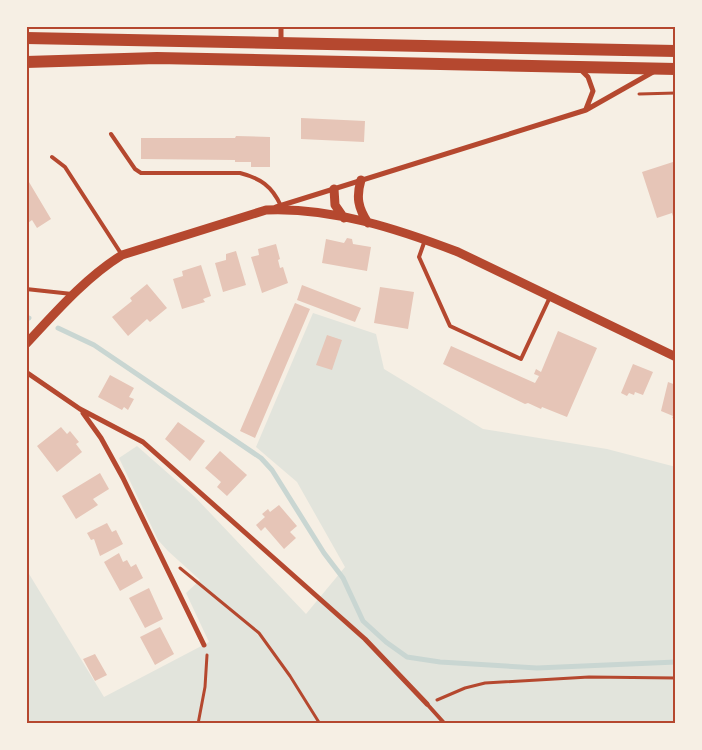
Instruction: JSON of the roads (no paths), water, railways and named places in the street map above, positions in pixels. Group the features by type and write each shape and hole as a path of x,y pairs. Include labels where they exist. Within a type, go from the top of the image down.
{"main road":[{"path":"26,38 675,51"},
{"path":"26,62 157,58 676,69"}],"street":[{"path":"281,26 281,42"},
{"path":"578,67 588,77 594,91 586,110"},
{"path":"26,344 106,265 122,255 586,110 632,82 658,70"},
{"path":"361,180 357,199 368,223"},
{"path":"334,189 335,205 344,218"},
{"path":"266,210 284,209 344,218 425,240 458,252 676,357"},
{"path":"26,372 80,409 143,442 365,639 427,704"},
{"path":"80,409 101,438 160,552 204,644"}],"lane":[{"path":"111,134 135,169 141,173 240,173 254,177 270,187 281,206"},
{"path":"52,157 65,166 122,255"},
{"path":"425,240 419,257 450,326 520,359 550,296"},
{"path":"26,288 74,295"},
{"path":"427,704 445,724"}],"waterway":[{"path":"58,328 94,345 261,458 272,470 324,553 343,578 363,621 386,642 407,657 440,662 537,668 676,662"}]}
